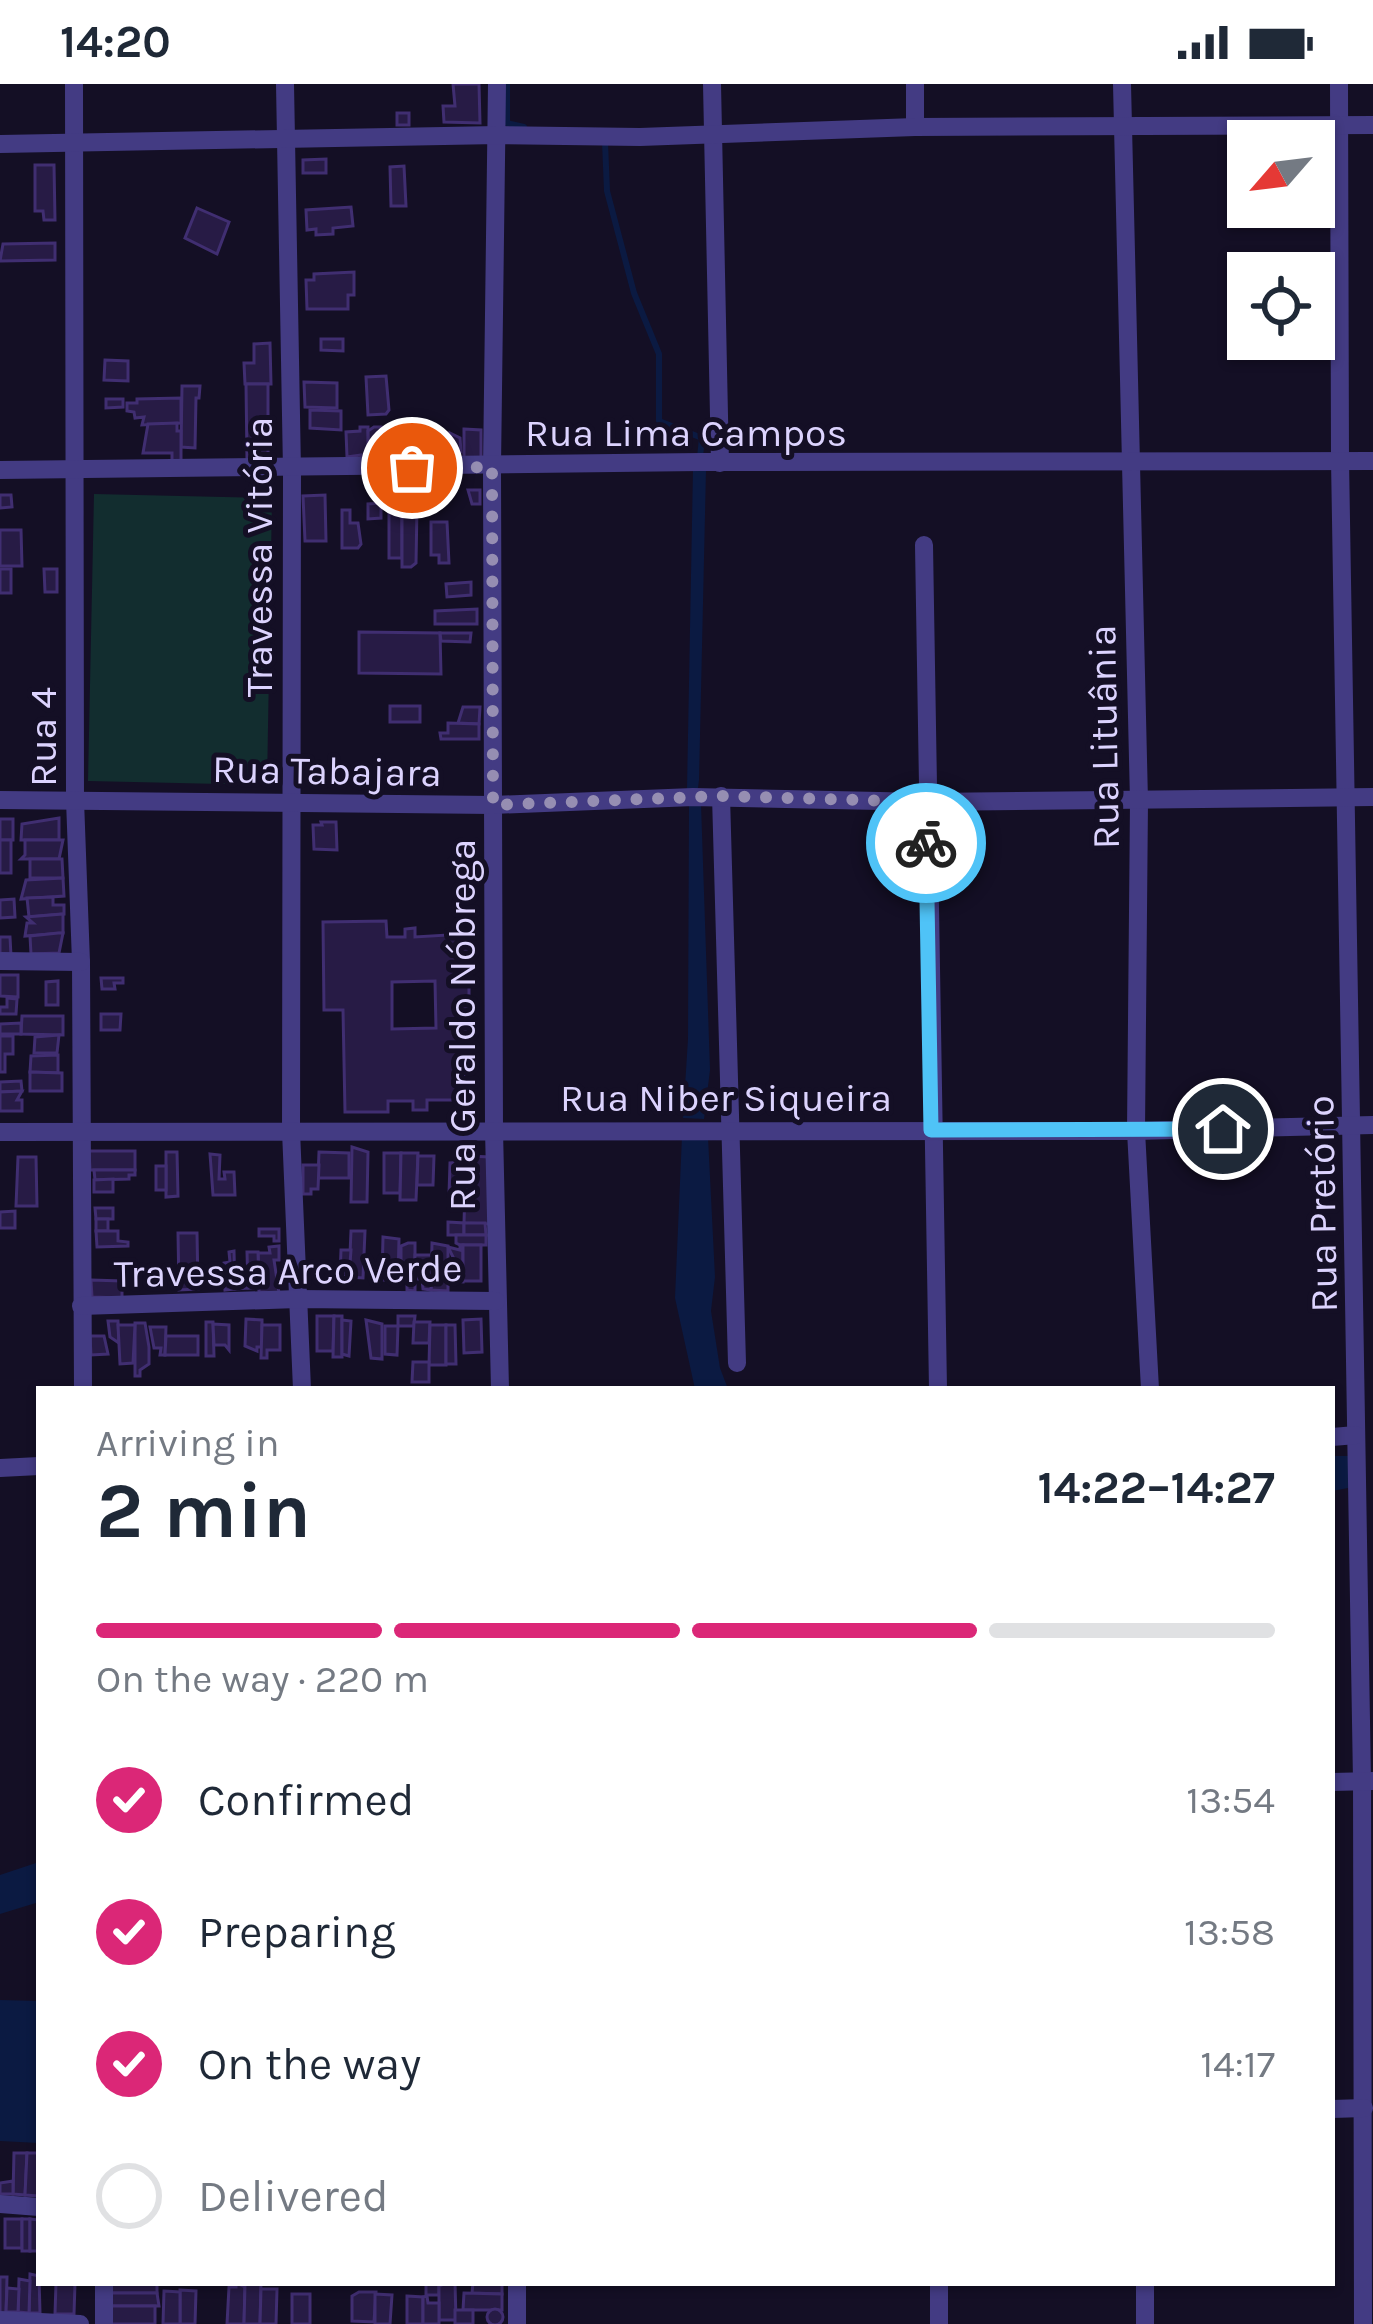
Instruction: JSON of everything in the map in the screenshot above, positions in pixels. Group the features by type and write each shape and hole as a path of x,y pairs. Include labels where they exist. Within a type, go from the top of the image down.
{"street":[{"name":"Rua 4","path":"74,84 75,800 81,962 83,1386"},
{"name":"Travessa Vitória","path":"285,84 292,470 291,1131 302,1386"},
{"name":"Rua Geraldo Nóbrega","path":"497,84 492,467 494,1130 500,1386"},
{"path":"712,84 720,463"},
{"path":"914,127 915,84"},
{"name":"Rua Lituânia","path":"1122,84 1139,801 1136,1131 1150,1386"},
{"name":"Rua Pretório","path":"1339,84 1346,798 1364,1125 1356,1435 1368,1781 1363,2324"},
{"path":"0,144 712,135 914,127 1373,125"},
{"name":"Rua Lima Campos","path":"0,470 1373,461"},
{"path":"924,545 938,1386"},
{"path":"721,796 737,1363"},
{"name":"Rua Tabajara","path":"0,800 493,805 721,796 926,802 1373,797"},
{"path":"0,961 81,962"},
{"name":"Rua Niber Siqueira","path":"0,1132 1136,1131 1364,1125"},
{"name":"Travessa Arco Verde","path":"81,1306 298,1299 496,1301"},
{"path":"1335,1437 1356,1435"},
{"path":"0,1468 36,1466"},
{"path":"1335,1782 1368,1781"},
{"path":"1335,2108 1364,2108"},
{"path":"0,2204 36,2207"},
{"path":"104,2286 104,2324"},
{"path":"517,2286 517,2324"},
{"path":"939,2286 940,2324"},
{"path":"1145,2286 1145,2324"},
{"path":"0,2320 80,2324"}],"green space":[{"path":"94,494 272,498 267,785 88,781"}],"water":[{"path":"693,469 706,470 699,780 698,788 687,789"},
{"path":"689,804 701,804 710,1070 704,1119 683,1118"},
{"path":"682,1136 708,1137 715,1277 711,1311 727,1386 694,1386 675,1298"},
{"path":"1335,1456 1348,1456 1348,1488 1335,1490"},
{"path":"36,1863 36,1903 0,1914 0,1875"},
{"path":"0,2000 36,2001 36,2143 0,2141"}],"building":[{"path":"453,84 479,84 480,123 444,122 443,106 455,106"},
{"path":"397,113 409,113 409,125 397,125"},
{"path":"326,159 326,173 303,173 303,160"},
{"path":"35,165 54,165 55,220 44,220 43,211 35,211"},
{"path":"404,166 406,206 391,206 390,167"},
{"path":"351,207 353,226 333,228 333,234 307,230 306,210"},
{"path":"197,208 229,222 217,254 185,238"},
{"path":"55,243 55,260 0,261 3,244"},
{"path":"354,272 354,295 348,295 348,309 307,309 306,280 314,280 314,274"},
{"path":"321,339 343,339 343,351 321,350"},
{"path":"270,343 271,384 245,384 244,363 254,363 254,344"},
{"path":"105,360 128,361 128,381 104,380"},
{"path":"386,376 389,410 368,415 366,377"},
{"path":"304,382 337,383 337,408 305,407"},
{"path":"246,384 268,384 268,417 259,417 259,431 268,431 268,457 247,458"},
{"path":"182,386 200,386 195,448 181,447"},
{"path":"181,398 181,423 142,425 144,417 135,418 134,412 127,411 127,403 137,403 137,399"},
{"path":"106,399 123,399 123,407 106,408"},
{"path":"310,410 341,411 341,430 310,428"},
{"path":"400,421 412,422 412,434 422,434 422,446 399,445"},
{"path":"177,423 181,463 172,462 172,453 143,453 148,424"},
{"path":"368,427 368,459 347,457 346,432 360,431"},
{"path":"381,427 381,457 369,457 368,431"},
{"path":"464,429 481,430 481,458 464,459"},
{"path":"450,433 460,438 461,452 450,452"},
{"path":"468,490 480,490 480,504 472,504"},
{"path":"389,491 402,491 402,558 389,558"},
{"path":"0,495 11,495 12,507 0,508"},
{"path":"325,495 326,541 305,541 303,496"},
{"path":"381,503 381,518 368,519 368,504"},
{"path":"402,507 417,507 416,563 411,567 402,567"},
{"path":"342,510 350,510 350,523 358,523 358,548 342,548"},
{"path":"431,522 447,522 449,563 439,563 439,555 431,555"},
{"path":"0,530 21,530 22,566 0,566"},
{"path":"0,569 11,569 11,593 0,593"},
{"path":"44,569 57,569 57,592 45,592"},
{"path":"471,582 471,595 447,597 446,584"},
{"path":"477,609 477,624 435,624 435,611"},
{"path":"359,632 440,633 441,674 359,673"},
{"path":"440,633 471,633 470,642 441,641"},
{"path":"390,706 420,706 420,722 390,722"},
{"path":"463,707 480,707 479,724 458,723"},
{"path":"448,723 479,724 479,739 441,739 440,733 448,733"},
{"path":"59,818 59,840 21,840 22,824"},
{"path":"0,819 13,819 13,840 0,840"},
{"path":"336,822 337,850 314,849 313,825"},
{"path":"0,840 11,840 11,873 0,873"},
{"path":"25,840 63,840 59,859 21,859"},
{"path":"30,859 62,859 63,878 30,878"},
{"path":"63,878 64,896 21,899 26,880"},
{"path":"53,897 53,905 64,905 64,914 29,917 27,898"},
{"path":"14,899 15,917 0,918 0,900"},
{"path":"63,914 63,933 25,936 27,923 33,923 26,917"},
{"path":"386,921 387,937 405,937 405,929 415,928 415,937 464,934 463,948 468,948 469,957 464,957 464,975 458,975 458,980 469,979 469,1029 462,1029 465,1100 427,1100 427,1110 413,1110 413,1101 388,1101 388,1112 345,1112 343,1010 324,1010 323,922","holes":["435,981 436,1028 392,1029 392,982"]},
{"path":"63,933 59,953 31,954 30,936"},
{"path":"0,937 10,937 11,956 0,956"},
{"path":"0,975 18,975 18,997 0,996"},
{"path":"101,978 123,978 123,983 102,989"},
{"path":"58,981 58,1005 46,1005 46,982"},
{"path":"7,998 17,999 16,1014 0,1014 0,1007 7,1007"},
{"path":"101,1014 121,1014 120,1030 101,1030"},
{"path":"22,1016 63,1016 63,1035 21,1034"},
{"path":"21,1023 21,1034 0,1034 0,1024"},
{"path":"59,1035 57,1053 34,1053 35,1037"},
{"path":"0,1036 13,1036 13,1054 5,1054 5,1072 0,1072"},
{"path":"58,1055 58,1073 30,1072 31,1056"},
{"path":"30,1072 62,1073 62,1091 30,1091"},
{"path":"21,1081 22,1091 0,1092 0,1082"},
{"path":"22,1091 17,1100 22,1100 22,1111 0,1111 0,1092"},
{"path":"352,1147 368,1152 367,1202 351,1202"},
{"path":"89,1151 135,1151 135,1170 90,1170"},
{"path":"166,1152 177,1152 178,1196 166,1197"},
{"path":"319,1152 349,1153 349,1178 318,1178"},
{"path":"384,1153 401,1153 400,1193 384,1193"},
{"path":"401,1153 418,1153 416,1200 400,1200"},
{"path":"210,1154 220,1155 219,1179 225,1179 224,1172 234,1172 235,1195 213,1195"},
{"path":"418,1156 434,1156 433,1185 417,1185"},
{"path":"466,1156 491,1157 491,1224 464,1223 465,1188 449,1194 450,1163 466,1162"},
{"path":"18,1157 36,1157 37,1206 16,1206"},
{"path":"303,1165 319,1165 318,1189 311,1189 311,1194 303,1194"},
{"path":"156,1166 166,1166 166,1190 156,1190"},
{"path":"94,1170 135,1170 135,1175 95,1180"},
{"path":"113,1179 113,1192 94,1192 94,1180"},
{"path":"95,1208 113,1208 113,1219 96,1219"},
{"path":"15,1211 15,1228 0,1228 0,1212"},
{"path":"96,1219 108,1219 108,1231 96,1231"},
{"path":"448,1222 464,1223 464,1235 448,1235"},
{"path":"464,1223 485,1223 486,1235 464,1235"},
{"path":"259,1229 279,1229 279,1241 274,1236 259,1236"},
{"path":"96,1231 118,1231 118,1241 128,1246 97,1247"},
{"path":"351,1231 365,1231 363,1278 349,1277"},
{"path":"178,1233 197,1233 198,1289 179,1290"},
{"path":"456,1235 486,1235 486,1245 460,1245"},
{"path":"383,1237 399,1239 398,1280 382,1280"},
{"path":"415,1243 415,1291 407,1290 407,1279 401,1279 401,1246"},
{"path":"432,1243 448,1246 448,1291 431,1290"},
{"path":"460,1245 463,1282 448,1281 448,1261 455,1261 448,1247 460,1250"},
{"path":"463,1245 481,1245 481,1281 463,1281"},
{"path":"279,1246 279,1260 274,1260 279,1293 259,1292 258,1253 270,1253 269,1247"},
{"path":"341,1250 351,1250 349,1277 340,1276"},
{"path":"234,1251 235,1289 225,1290 224,1263 230,1262 229,1252"},
{"path":"247,1252 258,1252 259,1288 248,1288"},
{"path":"415,1255 432,1255 431,1290 423,1289 422,1279 415,1279"},
{"path":"247,1270 248,1288 235,1289 234,1271"},
{"path":"91,1280 122,1281 122,1298 92,1297"},
{"path":"317,1316 334,1316 333,1351 317,1351"},
{"path":"334,1316 342,1316 342,1357 333,1357"},
{"path":"398,1316 415,1316 414,1326 398,1326"},
{"path":"246,1319 262,1320 262,1347 257,1351 245,1346"},
{"path":"481,1319 482,1352 464,1353 463,1320"},
{"path":"342,1320 351,1321 349,1356 342,1354"},
{"path":"366,1320 382,1324 382,1359 371,1358"},
{"path":"108,1321 118,1321 119,1343 110,1337"},
{"path":"206,1322 213,1322 214,1356 206,1356"},
{"path":"414,1322 430,1322 429,1343 413,1343"},
{"path":"135,1323 145,1323 149,1347 149,1364 140,1376 135,1376"},
{"path":"213,1324 229,1325 229,1350 214,1345"},
{"path":"118,1325 135,1325 133,1363 120,1364"},
{"path":"262,1325 280,1325 280,1350 267,1350 267,1358 261,1358"},
{"path":"430,1325 446,1325 446,1365 429,1365"},
{"path":"446,1325 455,1325 456,1364 446,1364"},
{"path":"385,1326 398,1326 397,1355 385,1354"},
{"path":"150,1327 166,1327 165,1355 160,1355 161,1348 154,1348"},
{"path":"90,1336 104,1336 108,1354 91,1355"},
{"path":"166,1336 198,1336 198,1355 165,1355"},
{"path":"413,1362 429,1362 429,1382 412,1382"},
{"path":"14,2153 27,2153 25,2195 13,2194"},
{"path":"27,2153 36,2153 36,2196 25,2195"},
{"path":"13,2181 13,2194 0,2194 0,2183"},
{"path":"5,2219 22,2219 22,2248 5,2248"},
{"path":"22,2219 30,2219 30,2251 22,2251"},
{"path":"30,2219 36,2220 36,2251 30,2251"},
{"path":"30,2274 36,2275 39,2286 40,2313 29,2313"},
{"path":"0,2277 7,2277 6,2316 0,2315"},
{"path":"19,2279 30,2281 29,2313 18,2312"},
{"path":"56,2286 75,2286 74,2314 55,2314"},
{"path":"108,2286 157,2286 157,2293 108,2293"},
{"path":"245,2286 261,2286 260,2324 244,2324"},
{"path":"426,2286 439,2286 439,2295 426,2295"},
{"path":"439,2286 455,2286 456,2320 439,2320"},
{"path":"473,2286 502,2286 502,2294 472,2293"},
{"path":"229,2287 245,2287 244,2324 227,2324"},
{"path":"7,2288 19,2289 18,2312 6,2312"},
{"path":"261,2289 277,2289 276,2324 260,2324"},
{"path":"180,2290 196,2291 195,2324 180,2324"},
{"path":"164,2291 180,2292 180,2324 163,2324"},
{"path":"376,2292 374,2322 352,2321 352,2296"},
{"path":"108,2293 157,2293 159,2306 107,2306"},
{"path":"464,2293 502,2294 502,2310 463,2310"},
{"path":"292,2294 310,2294 310,2324 292,2324"},
{"path":"375,2294 392,2295 390,2324 375,2324"},
{"path":"407,2296 423,2297 423,2324 407,2324"},
{"path":"427,2296 428,2303 439,2303 439,2324 423,2324 423,2297"},
{"path":"111,2306 155,2306 155,2324 111,2324"},
{"path":"495,2309 503,2317 495,2325 487,2317"},
{"path":"455,2310 473,2310 473,2324 455,2324"}],"waterway":[{"path":"507,84 507,123 524,127"},
{"path":"605,142 607,191 634,293 659,354 659,421 702,438 700,457"}],"way so far":[{"path":"412,468 492,467 493,805 721,796 926,802 926,843"}],"route":[{"path":"926,843 931,1130 1223,1129"}]}
